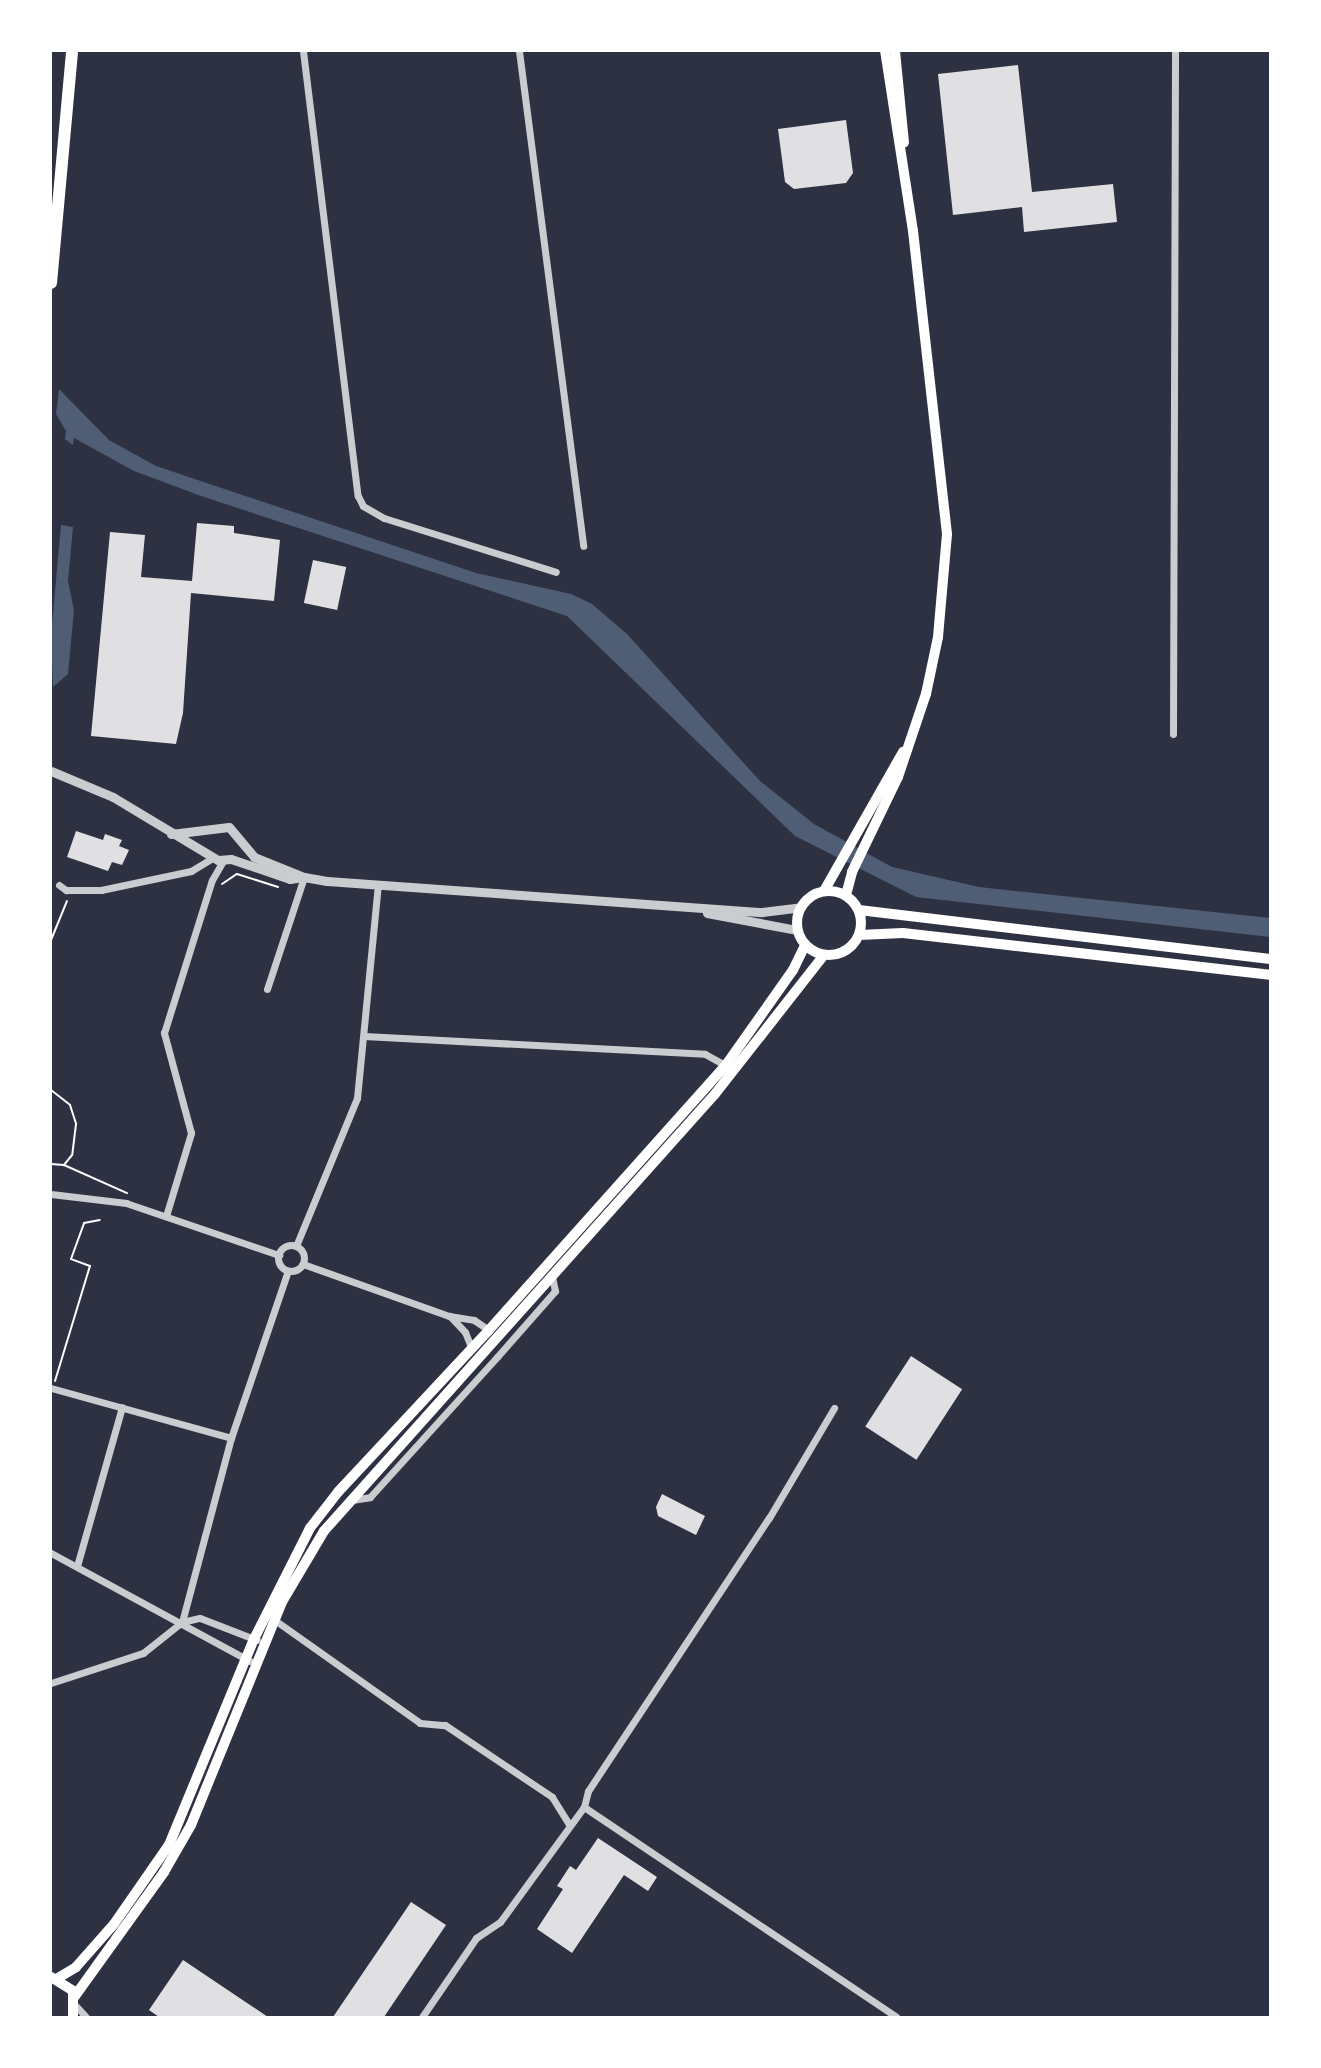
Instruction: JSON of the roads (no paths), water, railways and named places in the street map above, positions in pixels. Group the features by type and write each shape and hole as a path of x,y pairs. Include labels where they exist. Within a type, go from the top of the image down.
{"highway":[{"path":"51,283 72,51"}],"main road":[{"path":"846,895 852,872 913,738 939,637 947,534 904,170 886,51"},
{"path":"895,51 904,170"},
{"path":"824,891 846,895 859,910 859,935 845,951 824,955 805,945 797,930 800,907 824,891 851,838 913,738"},
{"path":"859,910 1270,959"},
{"path":"859,935 903,933 1270,975"},
{"path":"805,945 793,970 730,1068 492,1335 348,1500 303,1563 275,1621 177,1851 74,2006 55,1978 93,1949 158,1864 189,1802 254,1639 290,1563 324,1510 472,1349 492,1335 552,1277 730,1068 824,955"}],"street":[{"path":"303,51 358,496 363,506 384,518 556,572"},
{"path":"519,51 583,546"},
{"path":"1173,734 1175,51"},
{"path":"51,771 95,788 210,854 269,875 762,912 800,907"},
{"path":"171,834 229,827 254,857 304,877"},
{"path":"210,854 211,831"},
{"path":"166,1216 191,1133 164,1033 212,880 240,843"},
{"path":"59,885 72,891 185,873 210,854"},
{"path":"267,989 304,877"},
{"path":"296,1246 357,1098 378,885"},
{"path":"661,905 797,930"},
{"path":"364,1036 705,1054 730,1068"},
{"path":"51,1194 126,1203 279,1255"},
{"path":"288,1271 279,1263 279,1255 287,1246 296,1246 303,1251 303,1264"},
{"path":"182,1622 231,1438 288,1271 303,1264 449,1316 474,1320 505,1348"},
{"path":"348,1500 370,1497 555,1291 552,1277"},
{"path":"449,1316 465,1332 472,1349"},
{"path":"52,1388 231,1438"},
{"path":"77,1566 122,1407"},
{"path":"422,2017 476,1938 500,1922 568,1823 584,1807 588,1791 769,1518 834,1408"},
{"path":"51,1553 257,1665"},
{"path":"51,1683 143,1653 182,1622 200,1618 266,1643"},
{"path":"275,1621 420,1724 444,1726 552,1797 568,1823"},
{"path":"584,1807 896,2017"},
{"path":"74,2006 86,2017"}],"water":[{"path":"59,389 109,440 156,466 476,573 571,594 592,604 627,634 760,781 814,824 892,867 979,887 1270,918 1270,937 916,897 795,836 567,616 201,496 134,471 74,438 73,445 65,439 66,431 56,414"},
{"path":"61,525 73,527 68,581 74,610 68,674 53,687 51,635"}]}
